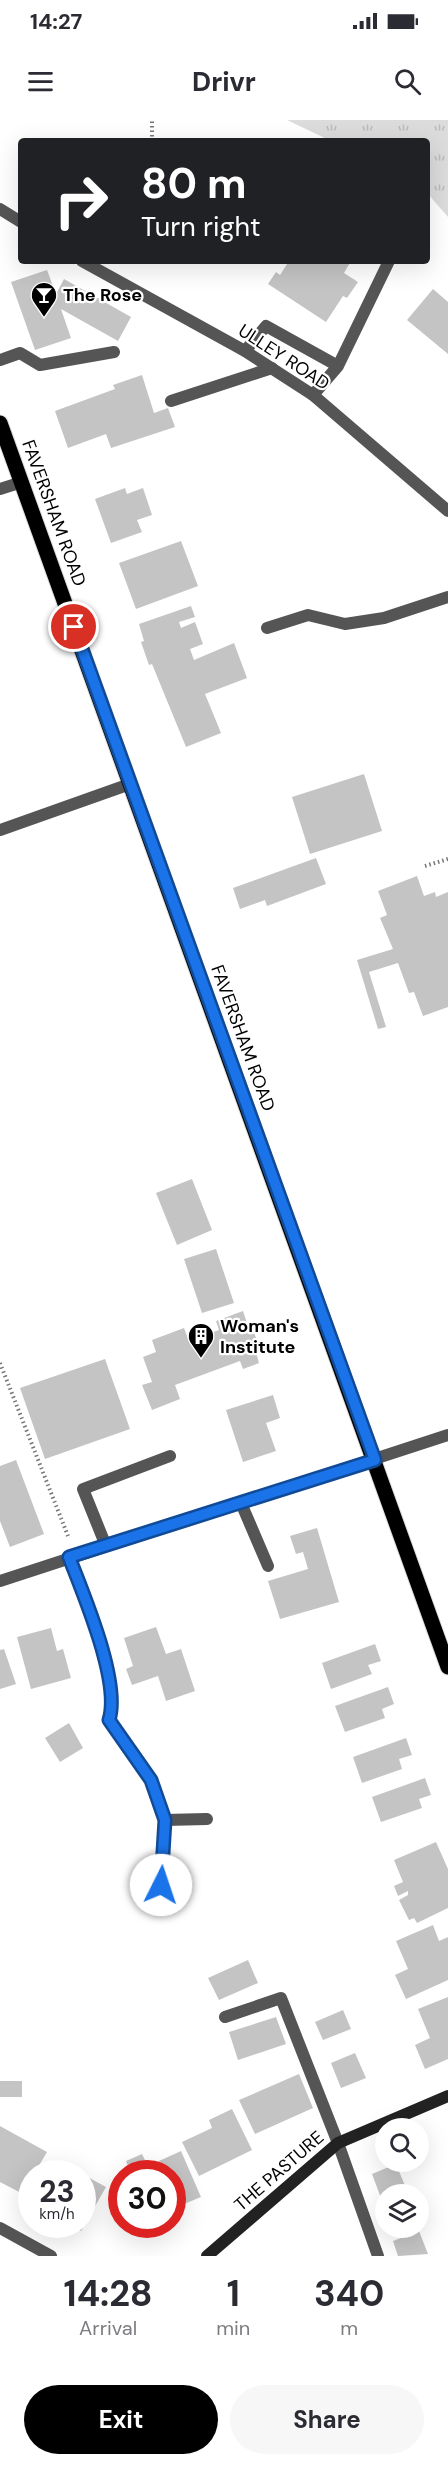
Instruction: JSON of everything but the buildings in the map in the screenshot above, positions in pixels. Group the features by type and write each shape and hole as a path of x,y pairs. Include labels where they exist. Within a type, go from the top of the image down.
{"main road":[{"name":"FAVERSHAM ROAD","path":"0,424 448,1667"}],"street":[{"path":"0,209 18,220"},
{"name":"ULLEY ROAD","path":"87,264 245,351 314,395 448,511"},
{"path":"314,395 338,366 388,264"},
{"path":"245,351 266,326 338,366"},
{"path":"0,360 20,353 40,365 114,351"},
{"path":"171,401 272,368"},
{"path":"0,489 22,482"},
{"path":"267,628 308,615 345,624 384,618 448,597"},
{"path":"0,830 130,784"},
{"path":"0,1581 448,1435"},
{"path":"106,1546 83,1489 170,1456"},
{"path":"241,1503 268,1566"},
{"path":"72,1557 102,1654 113,1706 109,1720 151,1780 165,1820 161,1885"},
{"path":"165,1820 207,1819"},
{"path":"225,2017 281,1998 338,2143 378,2256"},
{"name":"THE PASTURE","path":"207,2256 338,2143 448,2096"},
{"path":"0,2228 51,2256"}],"path":[{"path":"152,120 152,138"},
{"path":"425,866 448,859"},
{"path":"0,1363 72,1557"}],"green space":[{"path":"287,120 448,120 448,217 430,196 430,138 325,138"}],"place":[{"name":"The Rose","path":"44,318"},
{"name":"Woman's Institute","path":"201,1359"}],"route":[{"path":"74,627 375,1460 69,1557 90,1612 102,1654 113,1706 109,1720 151,1780 165,1820 161,1885"}]}
